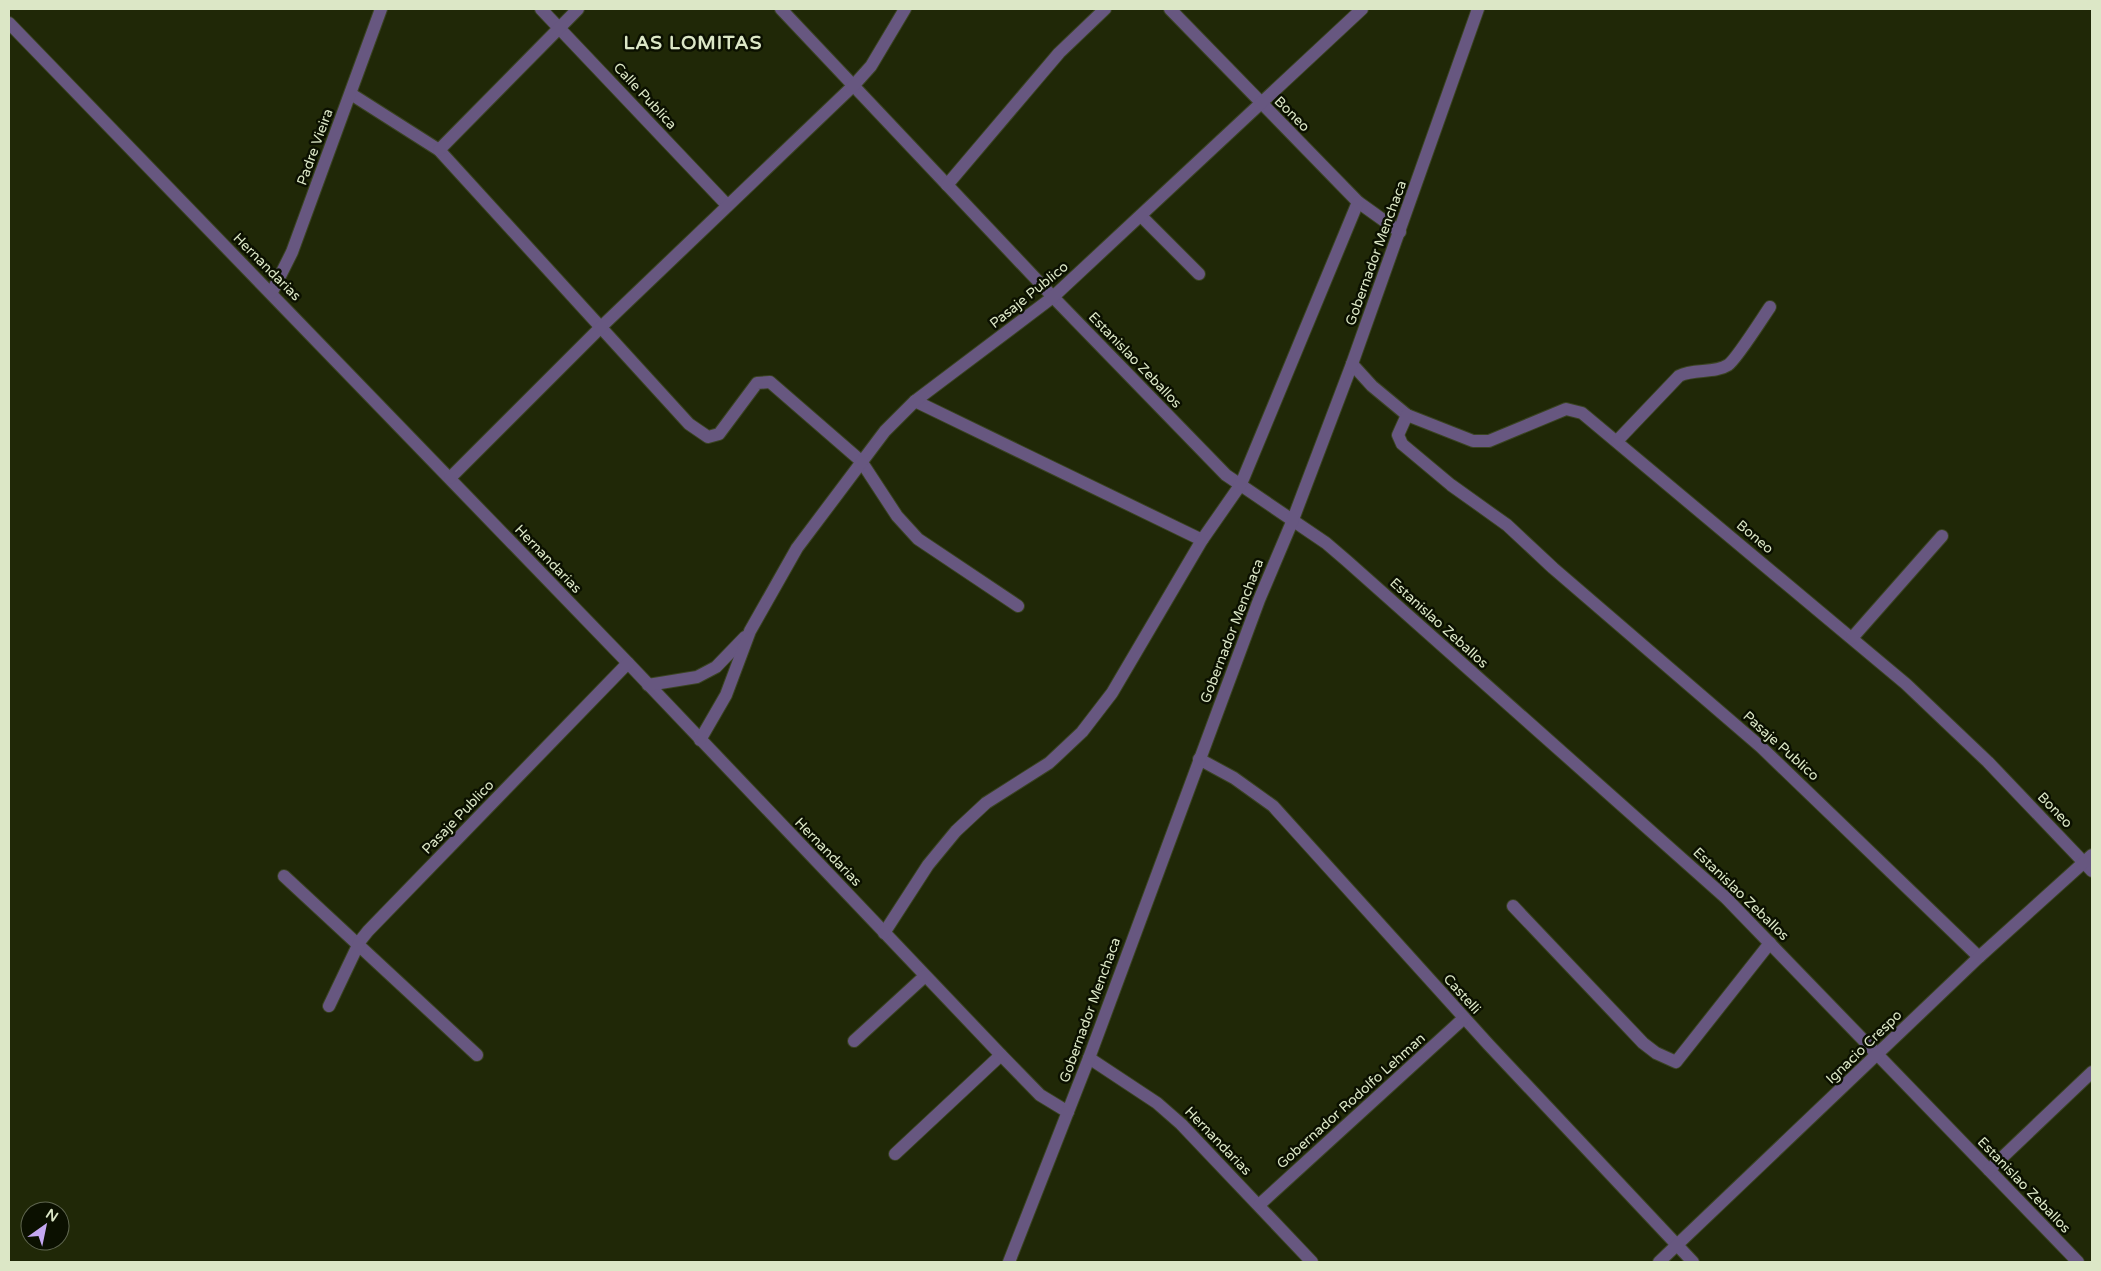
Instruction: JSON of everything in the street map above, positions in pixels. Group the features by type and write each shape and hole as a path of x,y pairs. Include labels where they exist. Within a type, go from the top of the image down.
{"street":[{"name":"Padre Vieira","path":"272,292 292,252 381,9"},
{"name":"Calle Publica","path":"541,9 727,205"},
{"path":"439,150 578,9"},
{"name":"Estanislao Zeballos","path":"782,9 1053,298 1226,474 1292,522 1326,543 1712,884 2078,1262"},
{"path":"450,478 600,328 854,85 871,66 905,9"},
{"path":"947,185 1059,53 1105,9"},
{"name":"Boneo","path":"1170,9 1261,105 1358,202 1400,232"},
{"name":"Pasaje Publico","path":"700,740 726,695 750,631 797,548 885,430 916,401 1053,298 1362,9"},
{"name":"Gobernador Menchaca","path":"1009,1262 1089,1058 1259,600 1292,522 1352,364 1478,9"},
{"name":"Hernandarias","path":"9,23 161,182 272,292 1001,1056 1040,1094 1068,1112"},
{"path":"350,94 439,150 689,424 708,437 719,434 757,383 770,382 861,460 897,516 918,539 1018,606"},
{"path":"884,933 928,865 956,831 986,803 1048,763 1082,732 1112,693 1202,540 1241,484 1358,202"},
{"path":"1141,216 1199,274"},
{"path":"1617,441 1679,376 1688,372 1718,368 1729,364 1770,307"},
{"name":"Boneo","path":"1352,364 1372,386 1407,415 1446,432 1481,443 1566,409 1575,410 1617,441 1852,638 1936,712 2090,863"},
{"path":"916,401 1202,540"},
{"name":"Pasaje Publico","path":"1407,415 1398,435 1402,444 1451,485 1507,525 1553,568 1793,776 1979,958"},
{"path":"1852,638 1942,536"},
{"name":"Pasaje Publico","path":"648,685 697,677 703,674 716,667 750,631"},
{"name":"Pasaje Publico","path":"329,1006 358,944 368,931 628,663"},
{"name":"Castelli","path":"1199,759 1234,778 1273,806 1464,1018 1693,1262"},
{"name":"Ignacio Crespo","path":"1659,1262 1979,958 2090,863"},
{"path":"284,876 477,1055"},
{"path":"1513,906 1643,1043 1656,1053 1676,1062 1770,943"},
{"path":"854,1040 925,976"},
{"name":"Gobernador Rodolfo Lehman","path":"1259,1205 1464,1018"},
{"path":"895,1154 1001,1056"},
{"name":"Hernandarias","path":"1089,1058 1157,1103 1181,1124 1312,1262"},
{"path":"1989,1170 2092,1072"}],"district":[{"name":"LAS LOMITAS","path":"693,43"}]}
